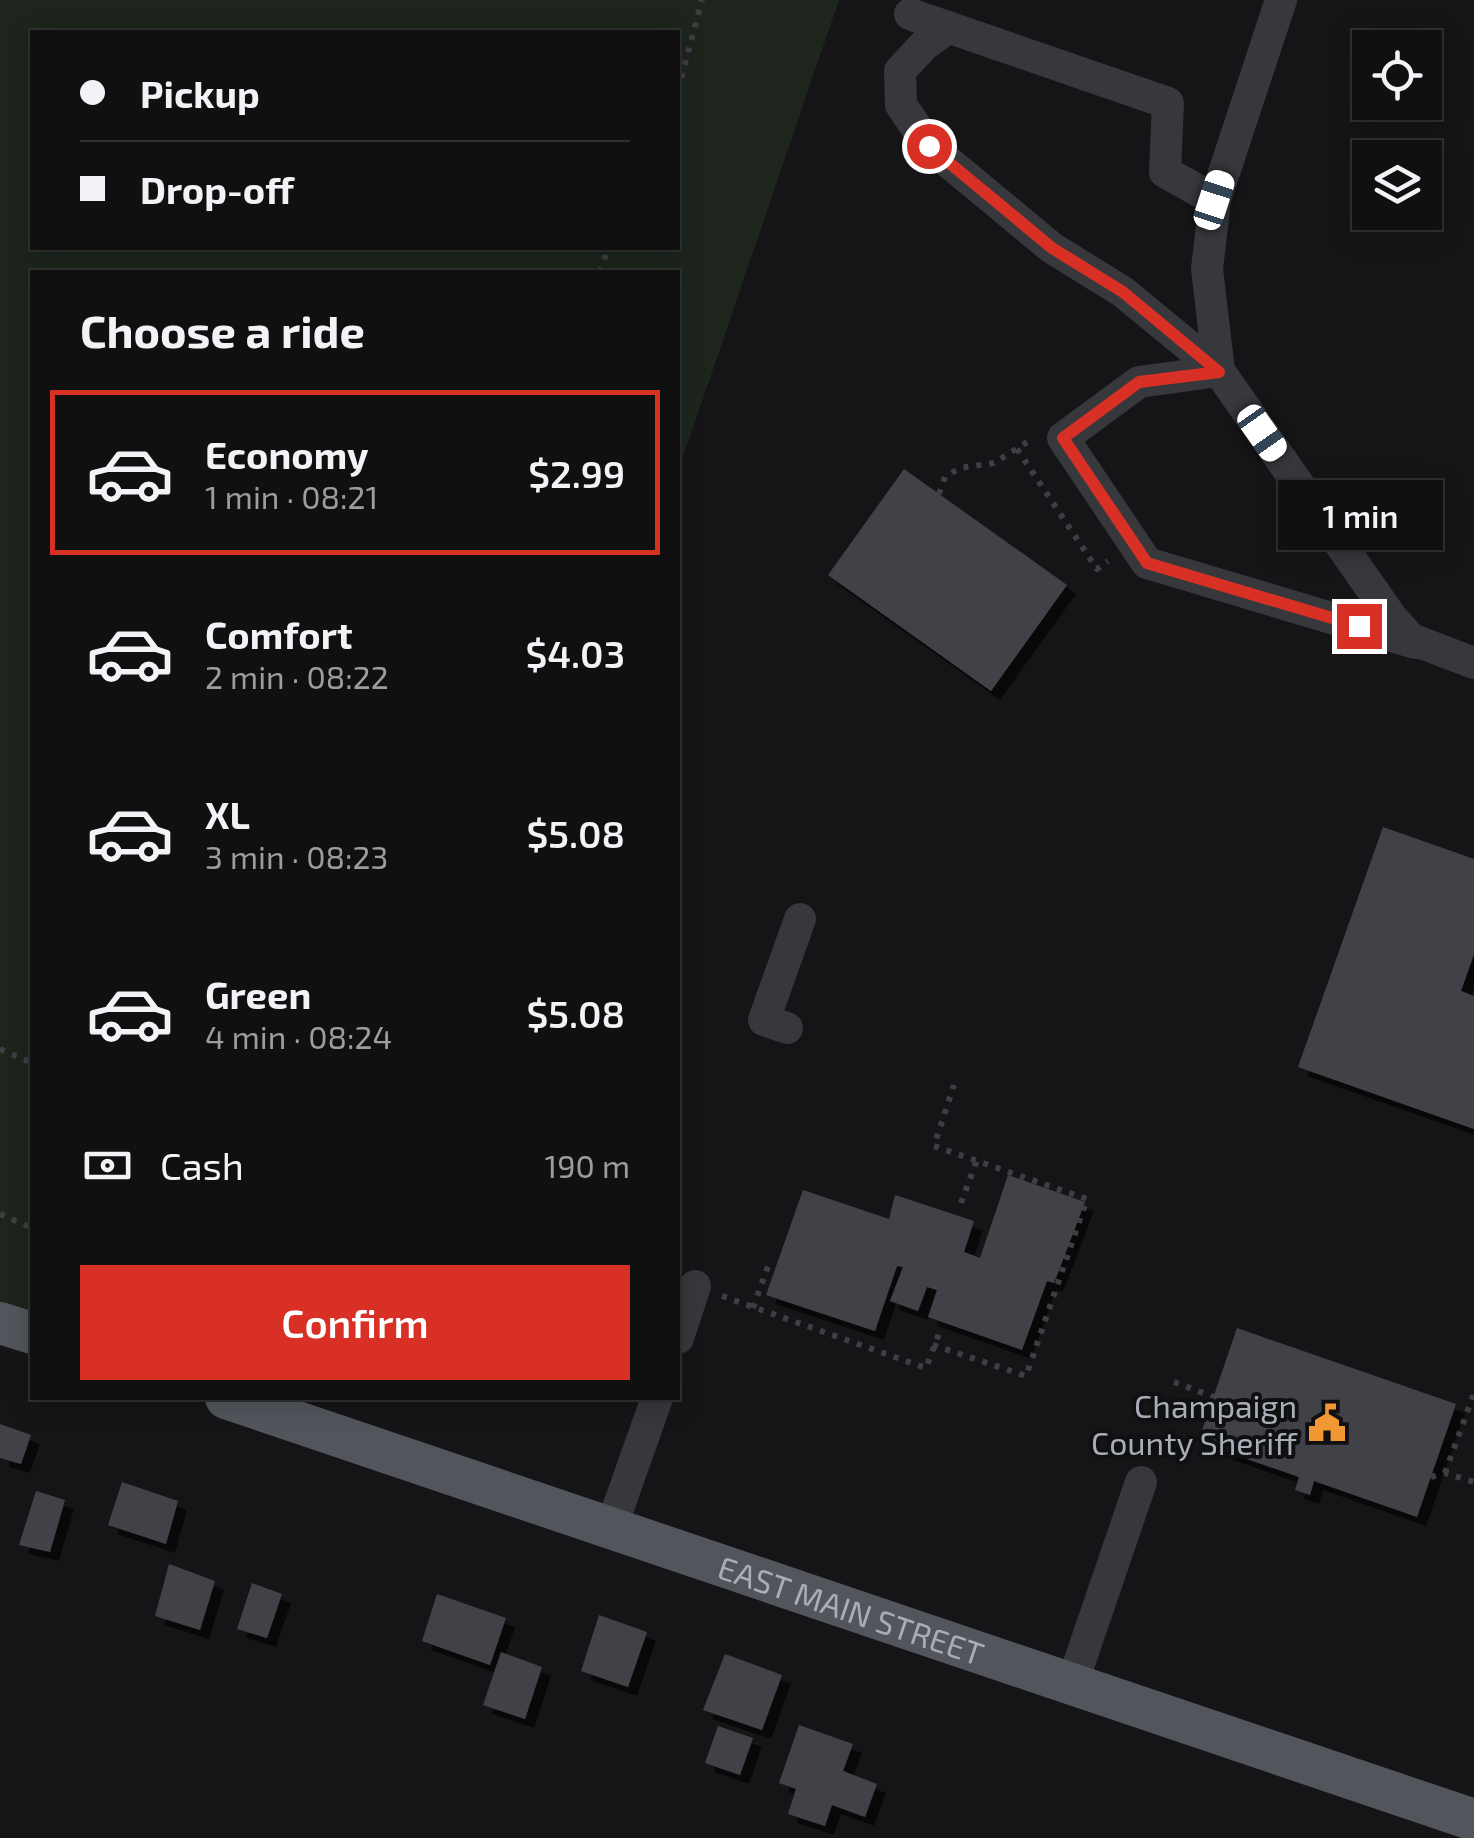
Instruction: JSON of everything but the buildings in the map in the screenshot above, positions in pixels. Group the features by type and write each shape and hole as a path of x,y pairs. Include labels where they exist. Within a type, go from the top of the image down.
{"main road":[{"path":"0,1322 30,1332"},
{"name":"EAST MAIN STREET","path":"232,1400 1474,1820"}],"street":[{"path":"1219,372 1207,269 1214,200 1281,0"},
{"path":"910,14 1168,103 1164,172 1214,200"},
{"path":"948,28 924,45 900,71 901,106 929,146 1052,248 1123,292 1219,372 1392,618 1411,639 1474,663"},
{"path":"1219,372 1139,382 1063,438 1147,563 1430,647"},
{"path":"787,1028 764,1020 800,918"},
{"path":"680,1332 696,1286"},
{"path":"612,1528 656,1400"},
{"path":"1072,1684 1141,1482"}],"path":[{"path":"680,82 702,0"},
{"path":"940,494 945,477 960,468 994,463 1033,438"},
{"path":"1017,449 1097,569 1133,542"},
{"path":"0,1049 30,1062"},
{"path":"934,1344 1026,1376 1087,1199 934,1146 954,1084"},
{"path":"961,1203 977,1160"},
{"path":"0,1214 30,1227"},
{"path":"754,1308 770,1261"},
{"path":"696,1286 926,1368 941,1328"},
{"path":"1174,1382 1214,1397"},
{"path":"1445,1474 1470,1416 1474,1393"},
{"path":"1431,1477 1445,1474 1474,1482"}],"shaded area":[{"path":"0,0 839,0 680,466 680,270 30,270 30,1328 0,1318"}],"place":[{"name":"Champaign County Sheriff","path":"1327,1423"}],"route":[{"path":"929,146 1052,248 1123,292 1219,372 1139,382 1063,438 1147,563 1359,626"}]}
